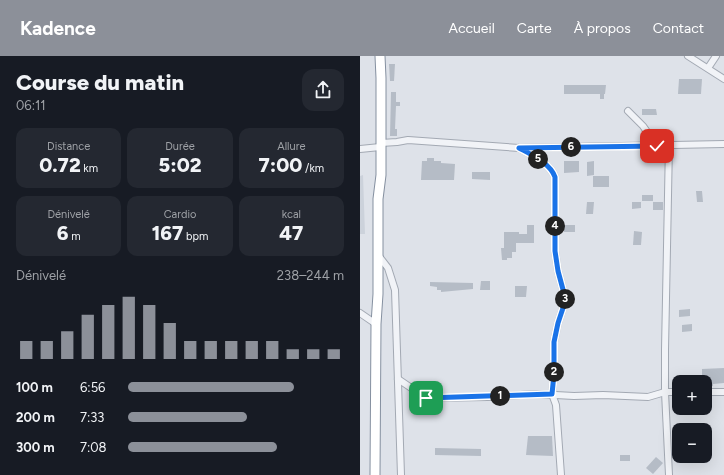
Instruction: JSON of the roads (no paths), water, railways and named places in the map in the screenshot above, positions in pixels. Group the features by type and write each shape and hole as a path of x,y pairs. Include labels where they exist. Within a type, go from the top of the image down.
{"highway":[{"path":"375,475 378,199 381,174 380,56"}],"street":[{"path":"688,56 724,79"},
{"path":"708,68 716,56"},
{"path":"628,111 643,126 657,146"},
{"path":"360,149 408,140 519,148 724,144"},
{"path":"669,144 665,392 669,475"},
{"path":"519,148 541,160 553,171 555,177 555,251 558,271 565,297 554,342 554,374 552,394 556,405 561,475"},
{"path":"377,253 388,268 395,290 401,475"},
{"path":"360,313 376,324"},
{"path":"398,379 426,398 552,394 574,396 603,395 648,397 665,392 672,392"},
{"path":"712,392 724,392"}]}
